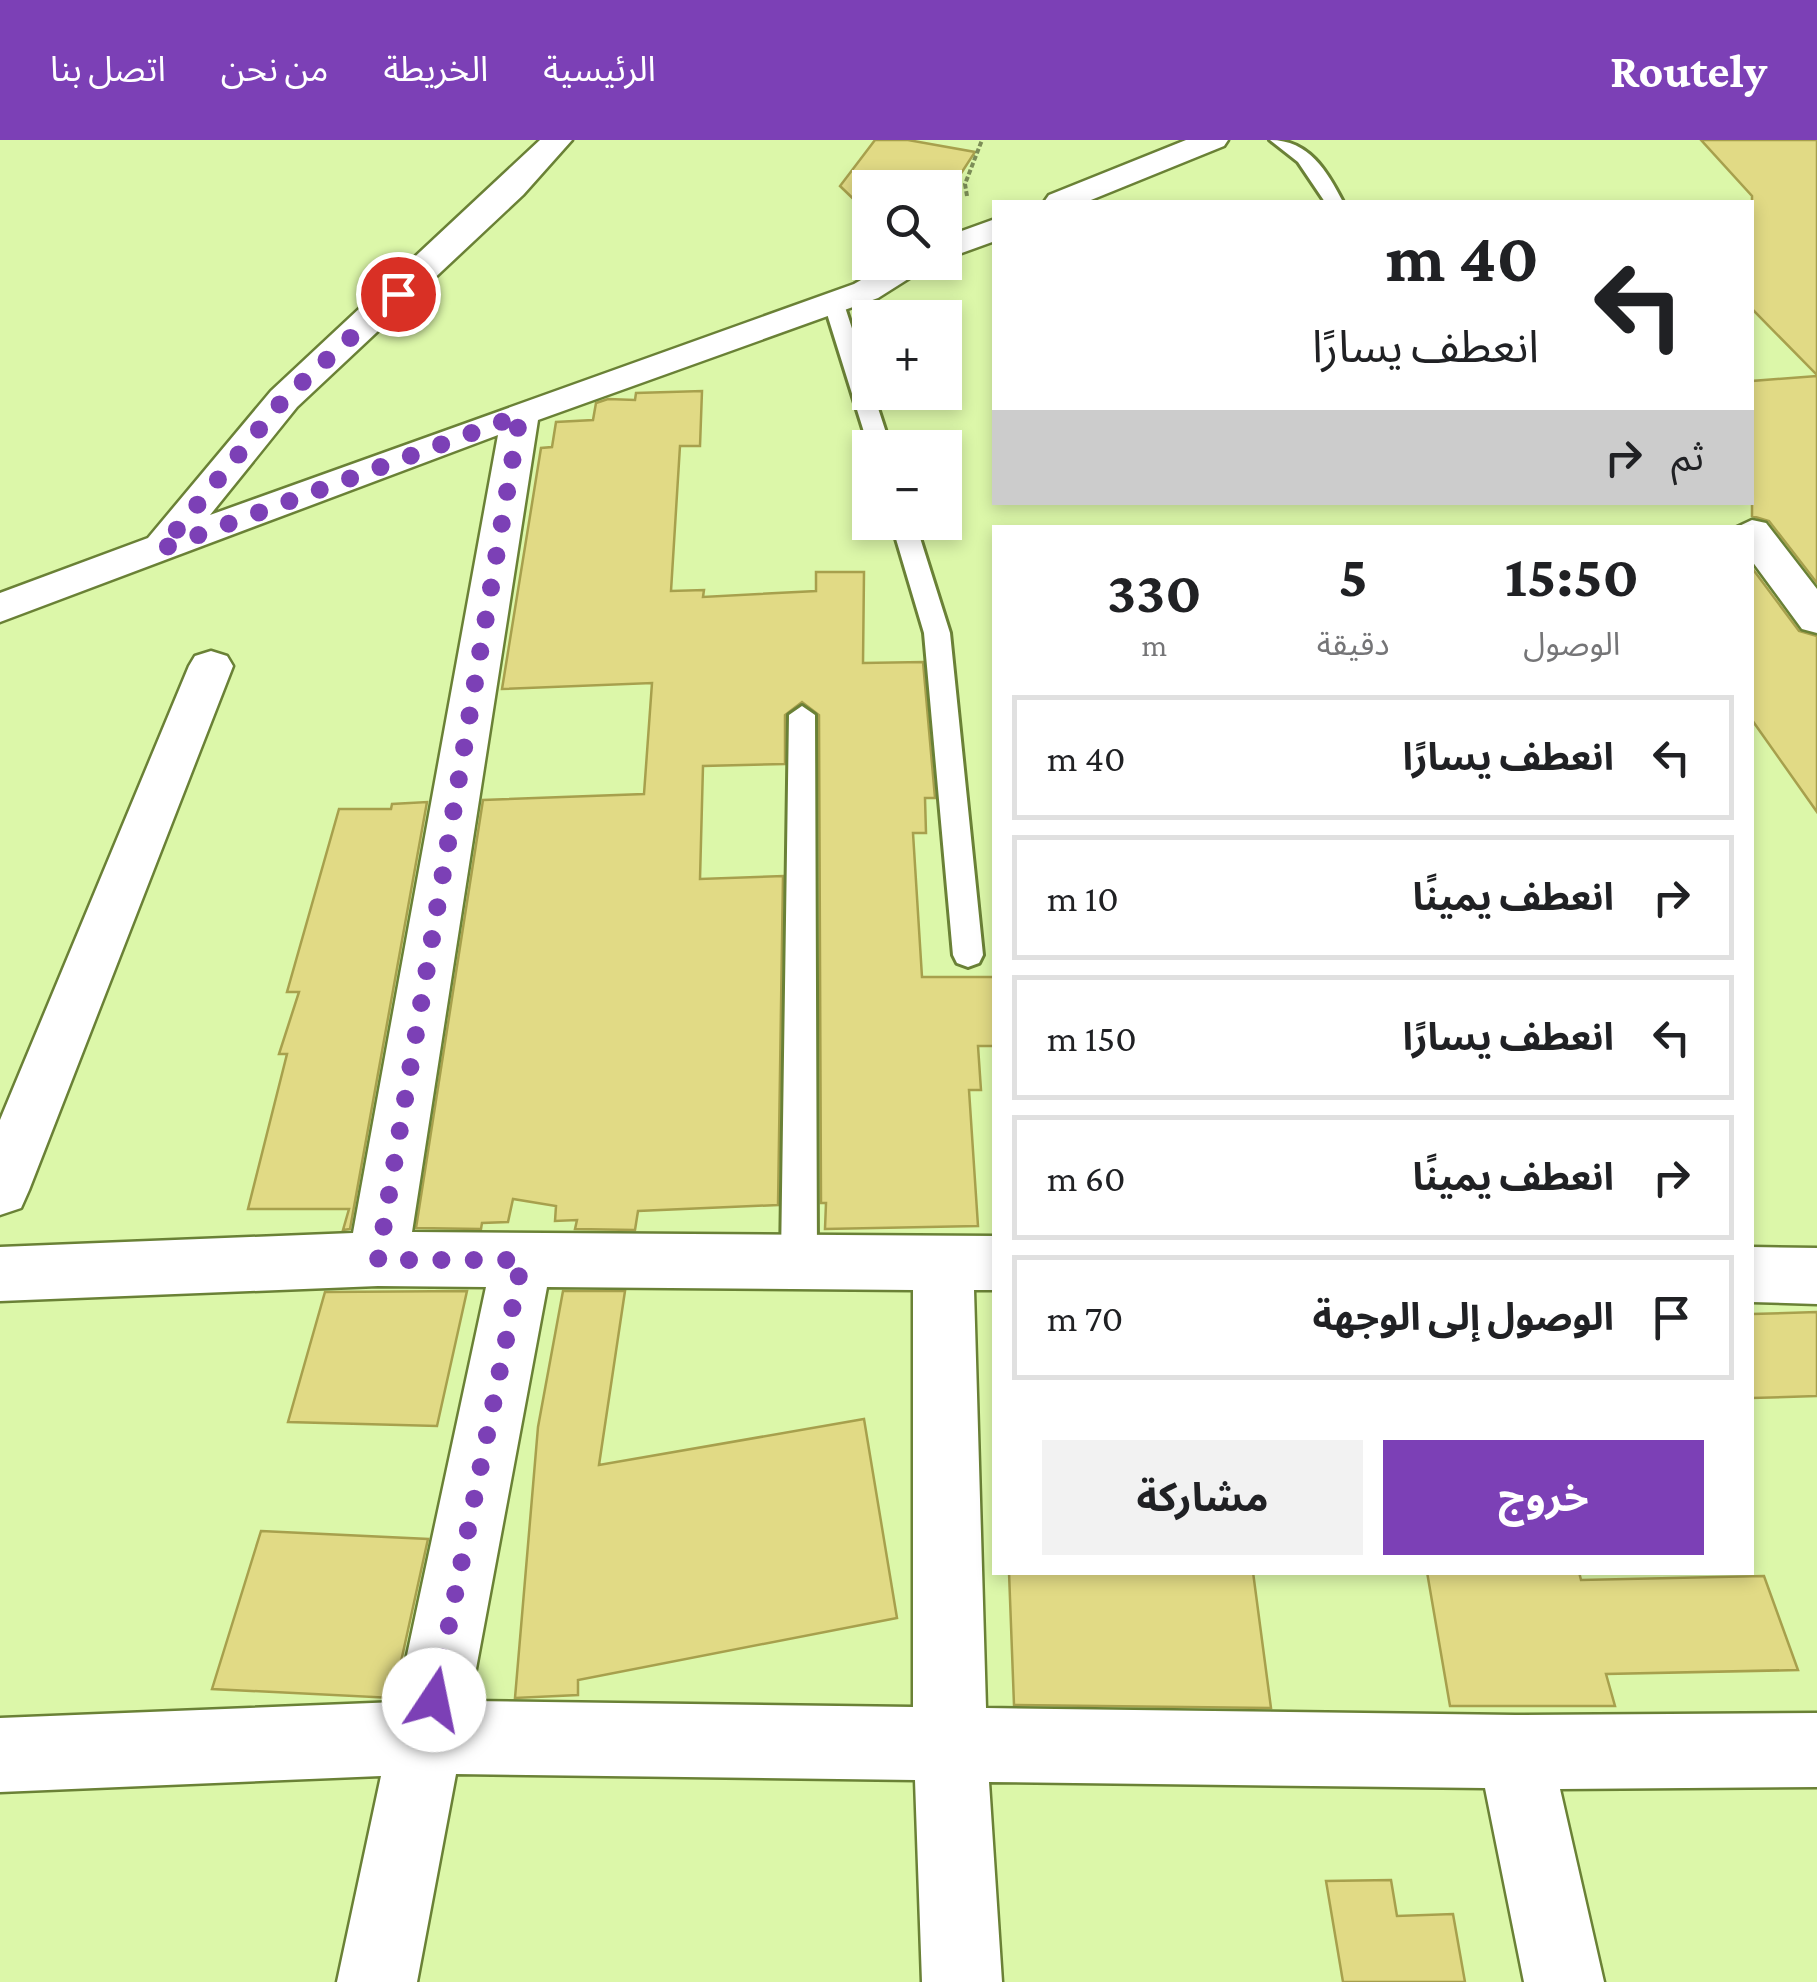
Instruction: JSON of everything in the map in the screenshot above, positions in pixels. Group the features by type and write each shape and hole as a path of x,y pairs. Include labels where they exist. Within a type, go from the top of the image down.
{"street":[{"path":"161,549 284,399 512,188 558,140"},
{"path":"1065,200 1213,140"},
{"path":"962,242 992,230"},
{"path":"0,608 520,415 834,304 883,280"},
{"path":"378,1260 520,415"},
{"path":"1754,534 1817,619"},
{"path":"0,1190 211,666"},
{"path":"0,1274 378,1260 969,1262 950,1743 962,1982"},
{"path":"378,1982 522,1260"},
{"path":"1754,1274 1817,1276"},
{"path":"0,1755 426,1736 1515,1752 1817,1750"},
{"path":"1515,1752 1564,1982"}],"lane":[{"path":"1279,140 1294,147 1314,167 1333,200"},
{"path":"834,304 874,430"},
{"path":"909,540 937,633 968,955"},
{"path":"799,1260 802,715"}],"building":[{"path":"875,140 908,140 975,152 962,172 852,170"},
{"path":"1701,140 1817,140 1817,375 1754,311 1752,196"},
{"path":"852,170 852,198 840,186"},
{"path":"1817,376 1817,583 1769,521 1752,516 1754,381"},
{"path":"702,391 700,446 680,446 671,591 704,590 703,597 816,591 816,572 864,572 863,663 923,662 935,798 925,798 926,833 913,833 922,977 992,977 992,1046 978,1046 981,1090 969,1090 978,1226 825,1229 826,1203 821,1203 819,715 802,702 785,715 785,764 703,766 700,879 783,876 778,1205 638,1211 635,1230 575,1229 577,1220 555,1221 556,1206 513,1199 508,1222 482,1223 481,1229 416,1228 483,800 644,794 652,683 502,689 541,448 552,447 556,422 593,420 596,403 608,399 635,400 636,393"},
{"path":"1754,571 1799,631 1817,636 1817,812 1754,723"},
{"path":"427,802 350,1229 343,1230 349,1209 248,1209 287,1054 279,1054 299,992 287,992 339,809 391,809 392,804"},
{"path":"467,1291 437,1426 288,1422 325,1292"},
{"path":"563,1291 625,1291 599,1465 864,1419 897,1618 578,1680 578,1695 515,1698 538,1427"},
{"path":"1817,1312 1817,1396 1754,1398 1754,1314"},
{"path":"261,1531 428,1539 393,1698 212,1689"},
{"path":"1009,1575 1253,1575 1271,1708 1014,1705"},
{"path":"1428,1575 1580,1575 1581,1580 1764,1576 1798,1670 1606,1674 1615,1706 1450,1706"},
{"path":"1391,1880 1397,1916 1453,1914 1465,1982 1343,1982 1326,1881"}],"route":[{"path":"398,294 284,399 161,549 520,415 378,1260 522,1260 434,1700"}]}
